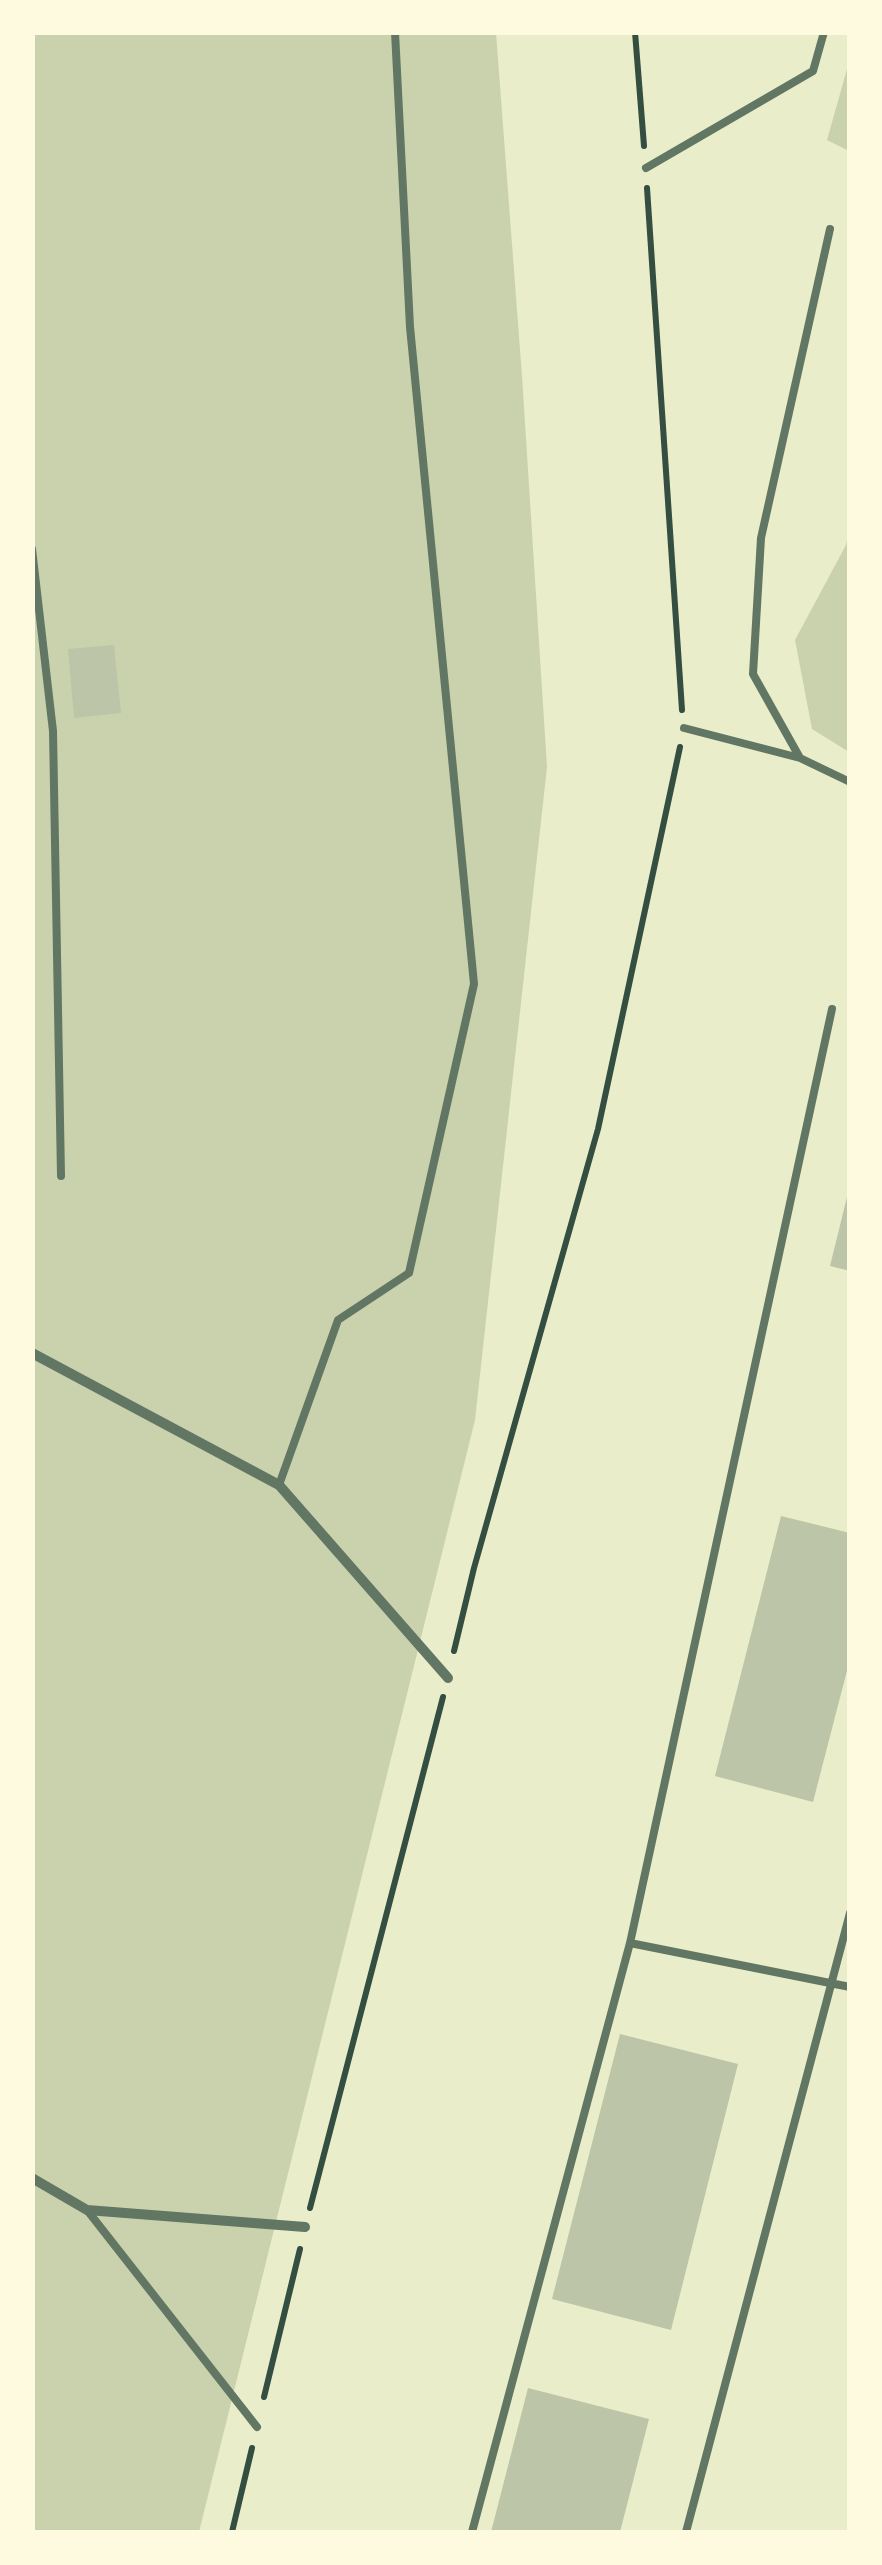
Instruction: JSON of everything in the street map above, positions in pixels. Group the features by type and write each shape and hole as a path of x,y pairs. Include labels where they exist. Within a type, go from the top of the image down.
{"street":[{"path":"32,1352 279,1484 448,1678"},
{"path":"32,2178 87,2210 305,2227"}],"lane":[{"path":"279,1484 338,1320 409,1273 474,984 410,328 395,32"},
{"path":"646,168 813,71 824,32"},
{"path":"800,758 754,674 760,538 830,229"},
{"path":"32,549 53,731 61,1176"},
{"path":"684,728 800,758 850,782"},
{"path":"472,2532 630,1943 832,1009"},
{"path":"686,2532 850,1913"},
{"path":"630,1943 850,1987"},
{"path":"87,2210 257,2427"}],"path":[{"path":"232,2532 305,2227 474,1568 598,1129 684,728 635,32"}],"green space":[{"path":"33,33 496,33 522,376 547,767 475,1420 199,2532 33,2532"},
{"path":"849,62 849,151 827,140"},
{"path":"849,528 850,752 812,729 795,640 846,545"}],"building":[{"path":"114,645 121,713 74,718 68,649"},
{"path":"850,1194 850,1271 830,1266"},
{"path":"781,1516 850,1533 850,1659 813,1802 715,1776"},
{"path":"620,2034 738,2064 671,2330 552,2299"},
{"path":"528,2388 649,2419 620,2532 491,2532"}]}
